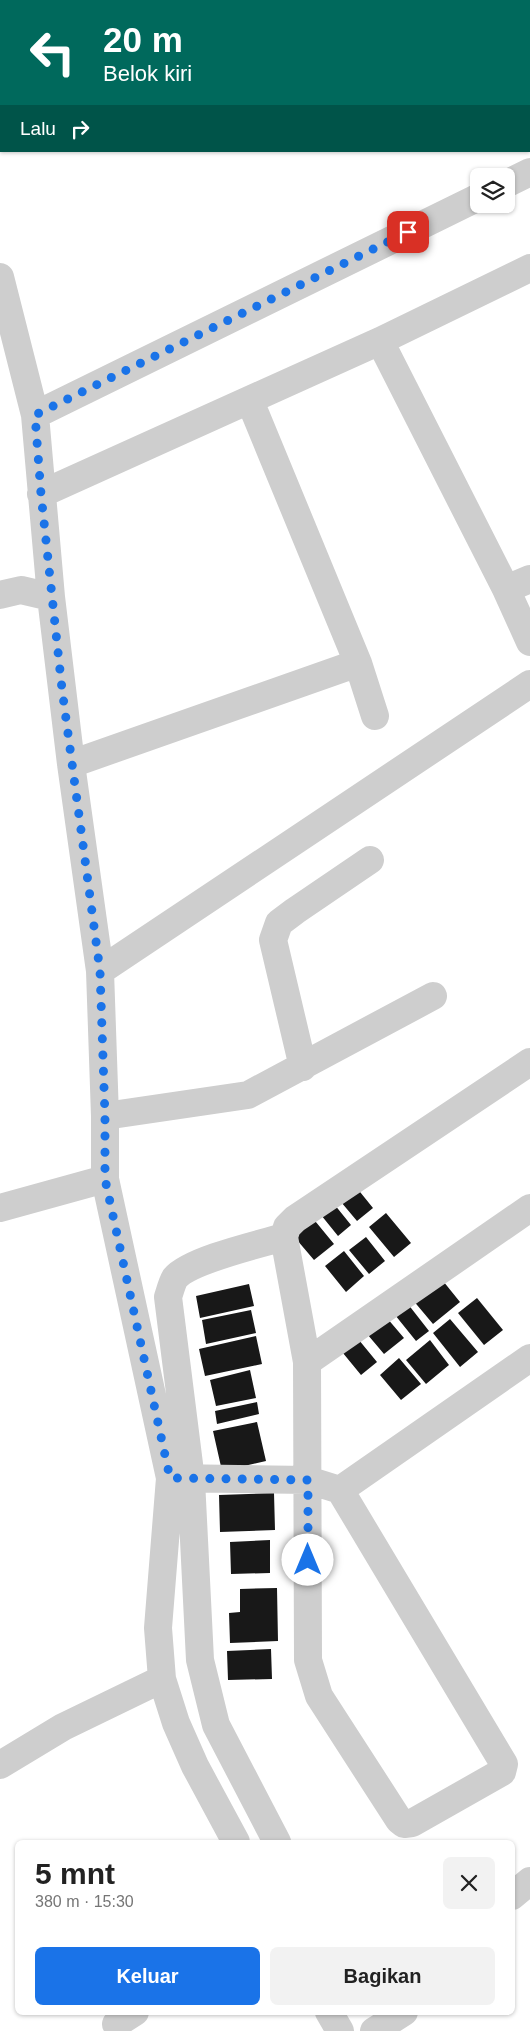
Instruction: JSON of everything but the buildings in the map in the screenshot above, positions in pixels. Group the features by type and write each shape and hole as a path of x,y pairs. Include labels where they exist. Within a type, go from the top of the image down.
{"street":[{"path":"35,415 470,201"},
{"path":"41,494 380,341 530,268"},
{"path":"0,277 35,415 51,597 71,764 100,971 105,1116 105,1179 181,1479 158,1628 162,1679 176,1723 195,1766 235,1840"},
{"path":"380,341 518,584 530,642"},
{"path":"250,401 358,664 375,716"},
{"path":"0,595 21,590 51,597"},
{"path":"71,764 358,664"},
{"path":"100,971 530,684"},
{"path":"303,1067 273,940 279,924 294,911 370,860"},
{"path":"105,1116 248,1095 433,996"},
{"path":"181,1479 308,1480 340,1490 504,1764 502,1772 412,1823 404,1824 399,1820 319,1696 308,1660 308,1480 307,1362 284,1236 287,1227 295,1219 530,1062"},
{"path":"0,1208 105,1179"},
{"path":"307,1362 530,1208"},
{"path":"276,1840 216,1725 200,1660 181,1479 168,1296 175,1278 189,1269 204,1262 284,1236"},
{"path":"340,1490 530,1358"},
{"path":"0,1765 63,1727 162,1679"},
{"path":"515,1894 530,1881"},
{"path":"331,2015 340,2031"},
{"path":"374,2031 399,2015"}],"route":[{"path":"308,1560 308,1480 191,1480 170,1478 105,1179 105,1116 100,971 71,764 51,597 35,415 408,232"}]}
